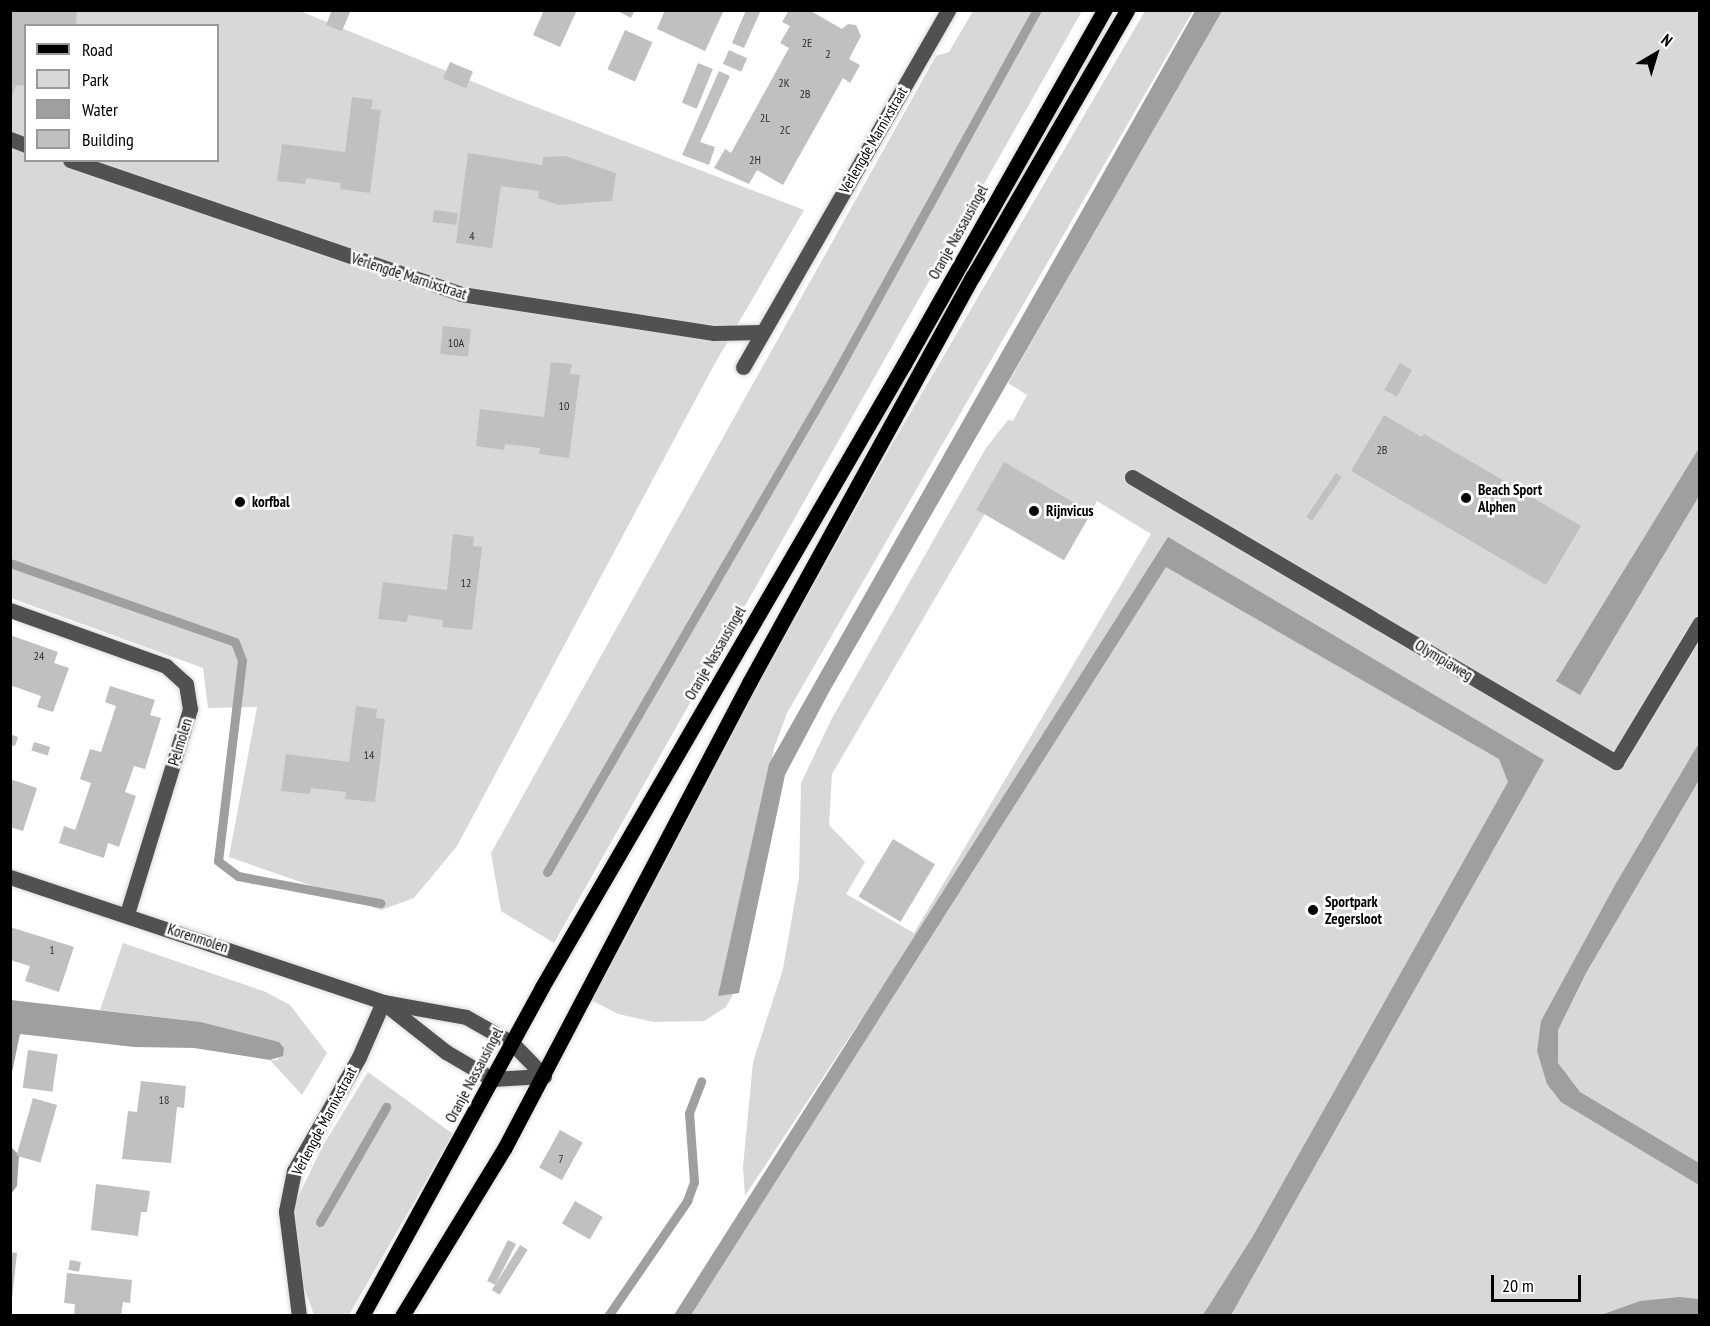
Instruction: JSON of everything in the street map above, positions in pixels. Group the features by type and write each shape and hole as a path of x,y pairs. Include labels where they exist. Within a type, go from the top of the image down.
{"main road":[{"name":"Oranje Nassausingel","path":"362,1316 512,1043 1104,10"},
{"path":"402,1316 544,1076 756,671 973,276 1127,10"}],"street":[{"name":"Verlengde Marnixstraat","path":"743,367 948,10"},
{"name":"Verlengde Marnixstraat","path":"76,162 461,294 714,333 762,332"},
{"name":"Olympiaweg","path":"1132,477 1616,762 1700,623"},
{"name":"Pelmolen","path":"10,610 166,666 186,684 190,709 127,914"},
{"name":"Korenmolen","path":"10,877 127,914 383,1002 466,1017 512,1043 544,1076"},
{"name":"Verlengde Marnixstraat","path":"299,1316 286,1210 294,1171 359,1058 383,1002"},
{"name":"Korenmolen","path":"383,1002 446,1052 492,1079"},
{"path":"492,1079 544,1076"}],"green space":[{"path":"11,11 300,11 510,97 804,210 714,365 457,846 414,898 381,910 229,857 257,707 208,708 203,668 11,598"},
{"path":"973,11 1082,11 554,943 501,911 491,853 936,56 949,52"},
{"path":"1145,11 1193,11 787,713 774,748 738,985 726,1007 704,1021 654,1022 618,1014 583,996 887,453"},
{"name":"Sportpark Zegersloot","path":"1221,11 1699,11 1699,1315 672,1316 703,1287 866,1012 745,1196 743,1167 753,1062 783,969 799,877 801,783 831,720 986,448 1008,420 1013,421 1027,395 1008,383","holes":["1011,469 1088,517 1097,501 1151,534 914,933 846,894 865,862 829,825 832,774"]},
{"path":"123,943 266,992 290,1005 327,1053 302,1095 270,1060 278,1060 279,1042 201,1022 100,1010"},
{"path":"368,1072 453,1134 349,1315 314,1315 289,1246 288,1218 321,1149"}],"water":[{"path":"1195,11 1222,11 829,692 785,775 739,993 718,996 769,764"},
{"path":"1699,448 1699,496 1580,695 1556,681"},
{"path":"1168,537 1544,760 1231,1315 1203,1315 1253,1236 1508,782 1499,759 1166,567 691,1315 674,1315"},
{"path":"1699,743 1699,780 1586,973 1558,1030 1558,1063 1580,1092 1699,1163 1699,1185 1561,1102 1547,1084 1537,1051 1541,1021 1615,885"},
{"path":"11,1000 201,1022 279,1042 284,1048 283,1056 270,1060 194,1048 134,1047 20,1034 11,1077"},
{"path":"11,1147 19,1155 17,1186 11,1194"},
{"path":"1680,1297 1699,1299 1699,1315 1601,1315 1640,1301"}],"building":[{"path":"10,10 77,10 76,24 24,24 24,86 16,85 11,100"},
{"path":"332,10 351,10 342,31 326,25"},
{"path":"544,10 577,10 560,47 533,35"},
{"path":"616,10 635,10 631,18"},
{"path":"665,10 724,10 705,51 657,29"},
{"path":"746,10 761,10 744,48 732,43"},
{"path":"789,10 809,10 842,29 848,24 856,25 861,36 849,59 860,65 850,83 843,78 783,185 757,170 749,184 714,168 725,149 731,153 789,48 780,43 790,26 782,22"},
{"path":"625,30 652,42 635,81 608,69"},
{"path":"729,50 747,58 741,72 723,64"},
{"path":"450,62 473,72 466,88 443,79"},
{"path":"698,63 713,69 697,109 682,103"},
{"path":"719,71 730,76 700,142 715,147 709,165 682,155"},
{"path":"352,97 373,100 371,109 381,110 370,193 340,189 341,183 306,178 305,184 277,181 282,144 345,152"},
{"path":"468,153 542,165 543,157 565,156 616,173 612,201 558,205 538,198 539,191 501,186 492,248 456,243"},
{"path":"434,210 458,213 456,225 433,222"},
{"path":"443,326 471,329 468,357 440,354"},
{"path":"551,362 572,364 570,374 580,375 569,458 539,454 540,448 505,444 504,450 476,446 480,409 544,417"},
{"path":"1400,363 1412,370 1397,397 1384,390"},
{"name":"Beach Sport Alphen","path":"1384,415 1422,437 1424,434 1581,526 1546,585 1351,471"},
{"name":"Rijnvicus","path":"1004,462 1091,512 1064,560 976,510"},
{"path":"1336,473 1342,477 1312,521 1306,517"},
{"path":"453,534 474,537 473,546 482,547 472,630 442,627 443,620 408,615 407,622 378,619 383,582 447,590"},
{"path":"10,635 58,652 54,663 69,668 53,712 37,707 41,696 10,685"},
{"path":"110,686 155,700 150,715 161,718 145,769 134,766 125,792 136,796 119,847 108,843 104,858 59,843 64,826 75,830 91,783 80,779 90,749 101,752 116,706 105,702"},
{"path":"356,706 377,709 376,718 385,719 375,802 345,799 346,792 311,788 310,794 281,791 286,754 349,762"},
{"path":"10,734 18,737 15,746 10,745"},
{"path":"34,742 50,747 48,756 31,751"},
{"path":"10,779 37,788 23,831 10,827"},
{"path":"893,839 935,864 900,922 858,896"},
{"path":"10,927 74,947 59,992 25,981 30,966 10,960"},
{"path":"28,1050 58,1054 52,1092 23,1088"},
{"path":"141,1081 186,1086 184,1108 177,1107 171,1163 122,1159 128,1111 137,1112"},
{"path":"33,1098 57,1105 40,1163 16,1156"},
{"path":"560,1130 583,1143 562,1180 539,1168"},
{"path":"96,1184 150,1191 147,1212 141,1212 138,1236 91,1230"},
{"path":"575,1201 603,1217 590,1240 562,1224"},
{"path":"508,1240 516,1244 495,1285 487,1281"},
{"path":"520,1245 528,1250 500,1295 492,1290"},
{"path":"10,1252 17,1253 12,1299 10,1299"},
{"path":"70,1260 81,1262 79,1272 68,1270"},
{"path":"67,1273 132,1280 130,1303 123,1302 121,1316 74,1316 75,1304 64,1303"}],"waterway":[{"path":"547,872 833,379 1037,10"},
{"path":"10,563 235,642 242,660 218,861 238,876 380,903"},
{"path":"608,1316 687,1201 694,1182 689,1113 701,1081"},
{"path":"320,1222 386,1107"}],"place":[{"name":"Beach Sport Alphen","path":"1466,498"},
{"name":"korfbal","path":"240,502"},
{"name":"Rijnvicus","path":"1034,511"},
{"name":"Sportpark Zegersloot","path":"1313,910"}]}
